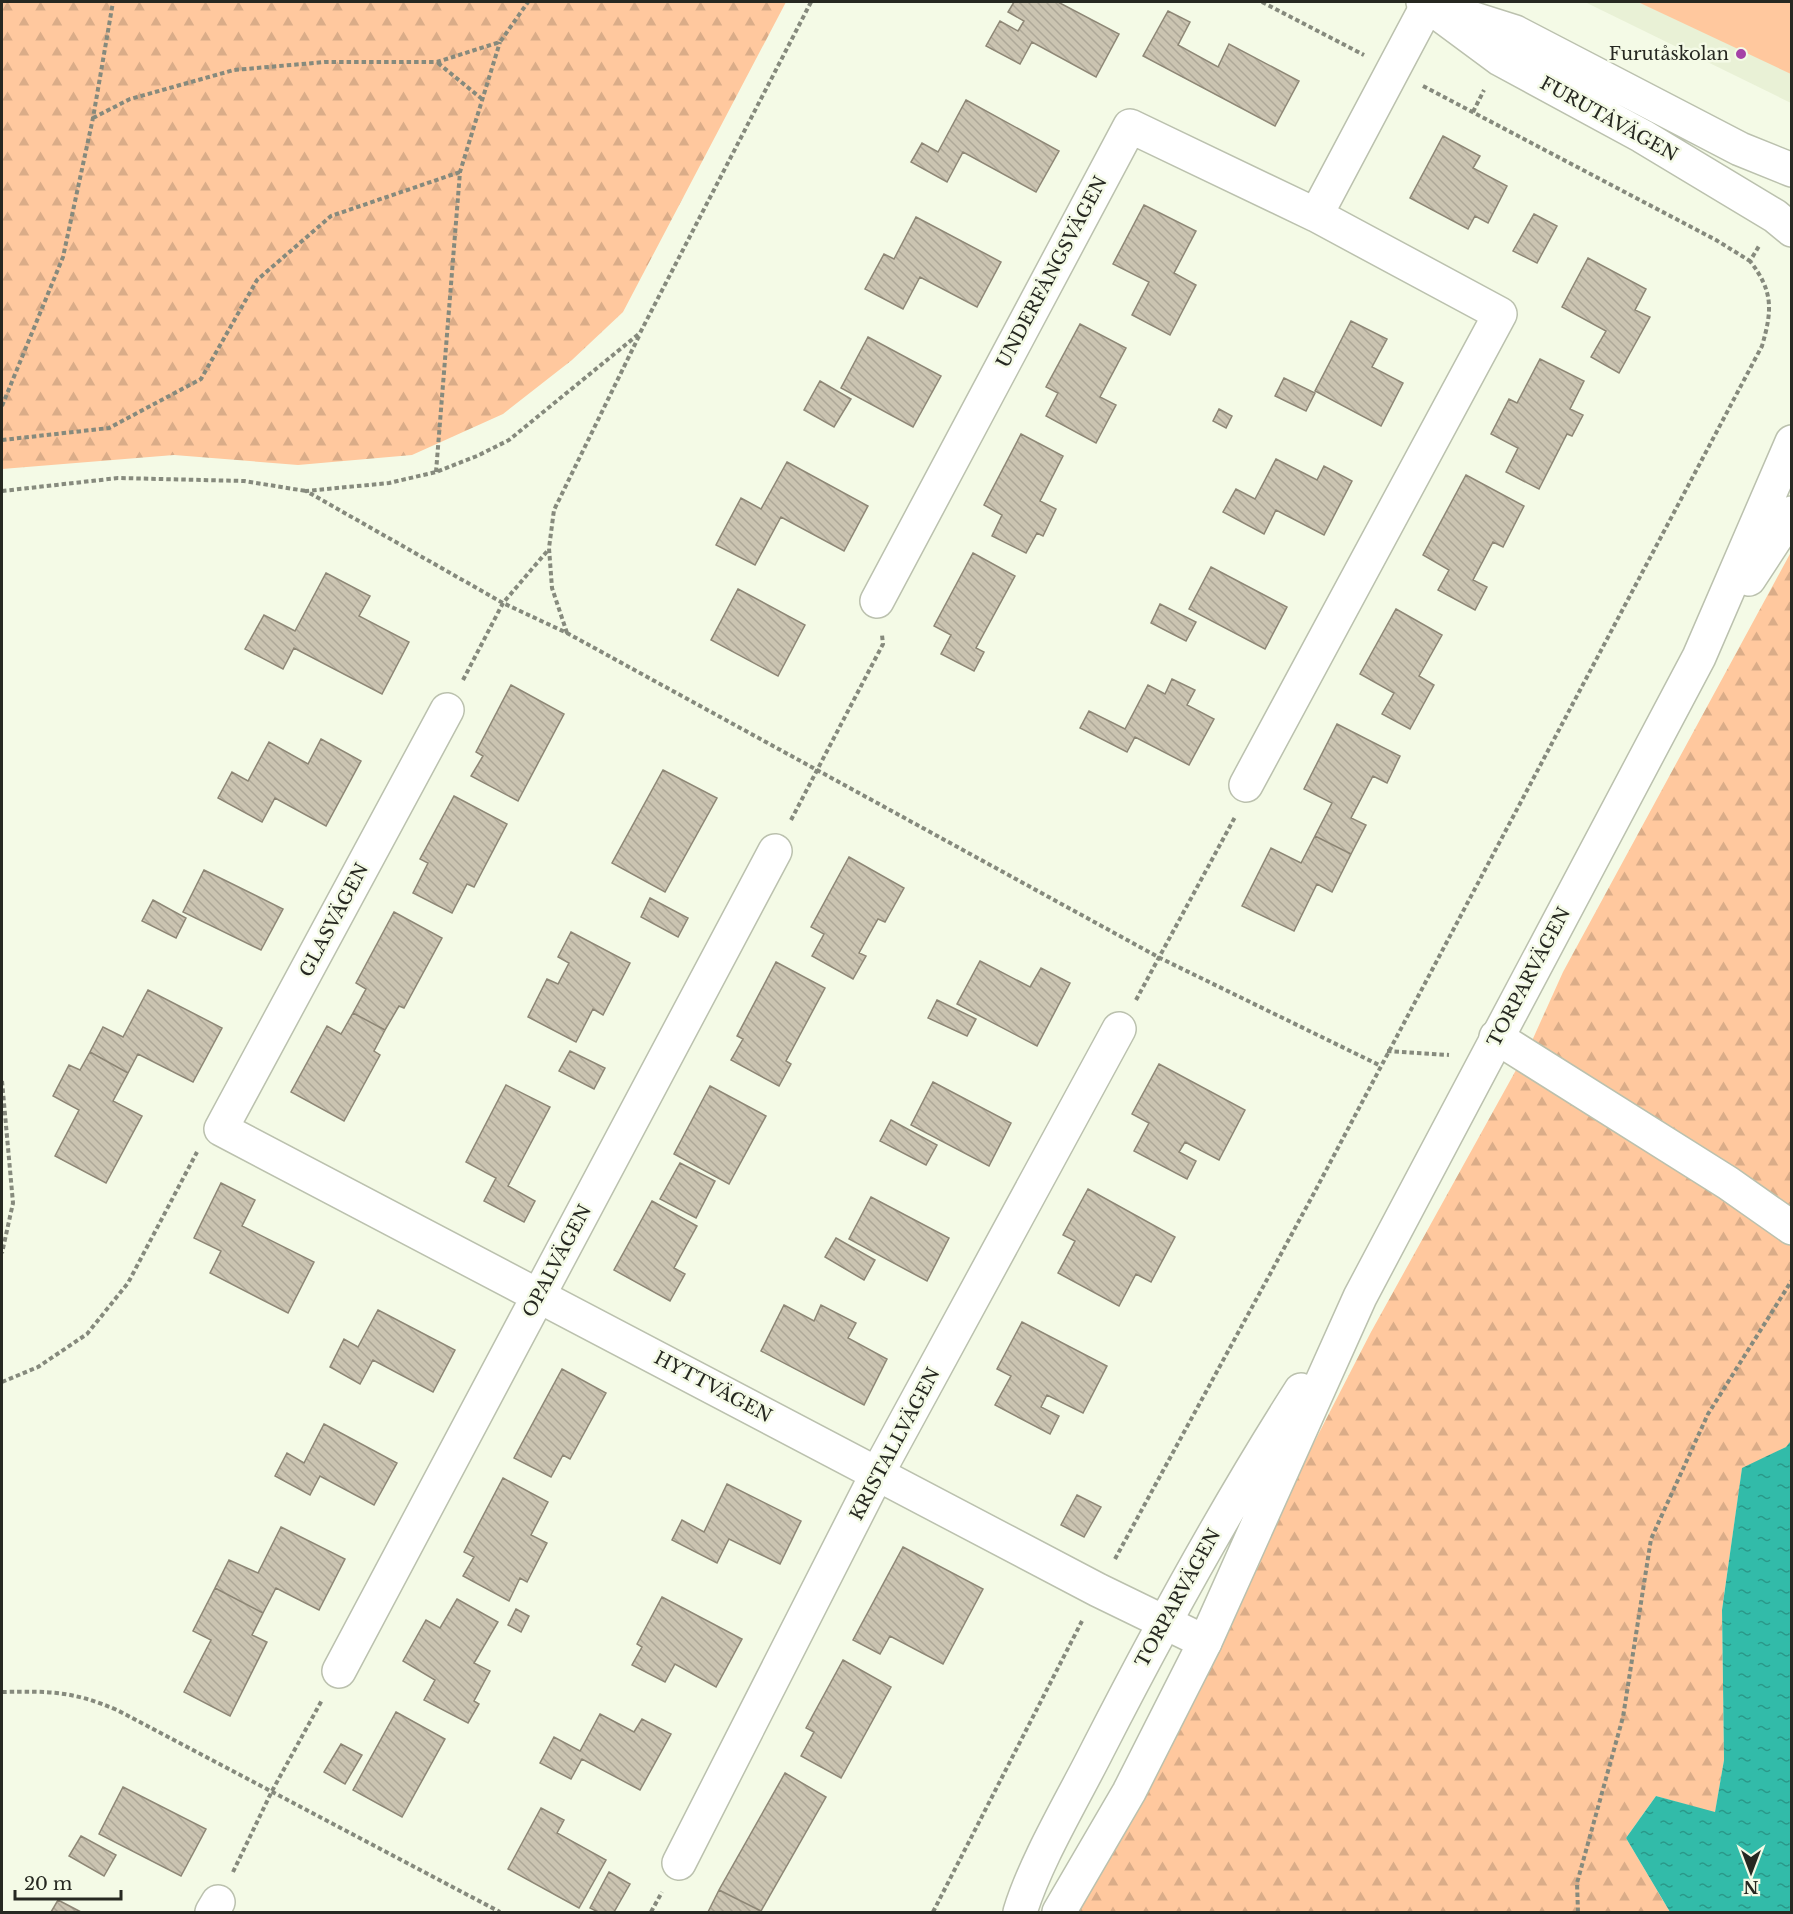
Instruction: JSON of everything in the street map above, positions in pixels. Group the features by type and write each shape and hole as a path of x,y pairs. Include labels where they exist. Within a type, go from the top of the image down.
{"street":[{"path":"1316,215 1426,3"},
{"name":"FURUTÅVÄGEN","path":"1426,3 1515,32 1740,149 1791,170"},
{"name":"FURUTÅVÄGEN","path":"1426,3 1500,59 1642,136 1783,223"},
{"name":"UNDERFÅNGSVÄGEN","path":"877,601 1130,126 1316,215 1500,314 1246,785"},
{"name":"TORPARVÄGEN","path":"1699,657 1791,442"},
{"name":"TORPARVÄGEN","path":"1059,1912 1129,1792 1205,1642 1360,1297 1699,657 1791,513"},
{"name":"GLASVÄGEN","path":"221,1129 447,710"},
{"name":"OPALVÄGEN","path":"339,1671 775,852"},
{"name":"KRISTALLVÄGEN","path":"679,1863 877,1474 1119,1029"},
{"path":"1491,1048 1728,1183 1791,1228"},
{"name":"HYTTVÄGEN","path":"221,1129 1098,1590 1205,1642"},
{"name":"TORPARVÄGEN","path":"1020,1912 1069,1806 1163,1622 1237,1490 1360,1297"}],"path":[{"path":"2,406 63,257 93,118 113,2"},
{"path":"436,472 460,172 500,42 528,2"},
{"path":"567,633 552,588 549,548 554,510 640,333 811,2"},
{"path":"933,1912 1098,1590 1307,1205 1379,1065 1762,346 1770,317 1769,294 1761,275 1750,261 1716,240 1262,2"},
{"path":"93,118 130,99 234,70 325,62 437,62 500,42"},
{"path":"437,62 482,99"},
{"path":"2,440 109,428 201,379 256,280 331,216 460,172"},
{"path":"1750,261 1783,223"},
{"path":"2,491 118,478 244,481 306,491 389,483 436,472 509,440 640,333"},
{"path":"306,491 503,603 567,633 815,771 1160,958 1379,1065"},
{"path":"447,710 503,603 549,548"},
{"path":"775,852 815,771 884,644 877,601"},
{"path":"1119,1029 1234,822 1246,785"},
{"path":"1387,1051 1491,1048"},
{"path":"2,1081 13,1203 2,1253"},
{"path":"2,1382 38,1367 87,1334 128,1283 200,1146 221,1129"},
{"path":"1578,1912 1577,1883 1623,1717 1652,1539 1708,1414 1791,1280"},
{"path":"215,1907 272,1791 339,1671"},
{"path":"2,1692 48,1691 86,1697 117,1710 500,1912"}],"shaded area":[{"name":"Furutåskolan","path":"1585,2 1791,2 1791,103 1591,5"}],"green space":[{"path":"2,2 786,2 623,312 572,360 503,414 412,455 298,465 174,455 2,469"},
{"path":"1638,2 1791,2 1791,74"},
{"path":"1791,552 1791,1441 1786,1447 1742,1469 1722,1610 1724,1760 1715,1813 1656,1796 1626,1838 1670,1912 1076,1912 1133,1819 1200,1691 1286,1497 1371,1332 1531,1043 1563,972"}],"water":[{"path":"1791,1441 1791,1912 1670,1912 1626,1838 1656,1796 1715,1812 1724,1760 1722,1610 1742,1468 1786,1447"}],"building":[{"path":"1014,2 1058,2 1119,34 1096,77 1032,42 1020,64 986,46 1000,21 1018,31 1024,21 1008,12"},
{"path":"1168,11 1190,22 1178,45 1218,67 1229,44 1299,81 1275,126 1143,56"},
{"path":"966,100 1059,151 1036,192 963,152 947,182 911,162 922,143 938,152"},
{"path":"1443,136 1480,156 1473,168 1507,186 1488,223 1475,216 1468,229 1410,198"},
{"path":"1144,205 1196,231 1174,273 1196,285 1170,335 1132,315 1149,282 1113,264"},
{"path":"1534,214 1557,226 1537,263 1513,251"},
{"path":"916,217 1001,262 977,307 920,277 903,309 865,289 884,254 894,259"},
{"path":"1588,258 1646,289 1635,310 1650,317 1619,373 1591,357 1606,331 1562,307"},
{"path":"1351,321 1387,339 1372,367 1403,383 1381,426 1315,391"},
{"path":"1080,324 1126,348 1100,397 1116,405 1096,443 1046,416 1058,393 1046,387"},
{"path":"868,337 941,376 913,427 841,388"},
{"path":"1540,359 1584,381 1570,409 1583,415 1572,436 1567,434 1539,489 1506,472 1518,448 1491,434 1509,399 1517,403"},
{"path":"1284,378 1315,393 1306,411 1275,396"},
{"path":"820,381 851,399 834,427 804,410"},
{"path":"1219,409 1232,416 1226,428 1213,421"},
{"path":"1021,434 1063,456 1040,501 1056,509 1043,536 1037,533 1026,553 992,536 1002,515 984,505"},
{"path":"1276,459 1317,480 1324,466 1352,481 1324,535 1276,510 1264,534 1223,512 1236,489 1255,499"},
{"path":"787,462 868,506 844,551 781,517 755,565 716,545 741,498 761,509"},
{"path":"1466,475 1524,506 1503,547 1493,542 1473,580 1487,587 1475,610 1438,590 1449,570 1423,555"},
{"path":"973,553 1015,576 976,648 984,652 974,671 941,654 951,635 934,626"},
{"path":"1211,567 1287,607 1265,649 1189,609"},
{"path":"326,573 370,596 359,616 409,642 382,694 294,648 283,669 245,649 264,615 295,631"},
{"path":"738,589 805,625 778,676 711,640"},
{"path":"1160,604 1196,622 1186,641 1151,623"},
{"path":"1396,609 1442,635 1419,676 1434,685 1410,729 1382,714 1394,693 1360,674"},
{"path":"1172,679 1195,690 1187,705 1214,719 1189,765 1135,737 1127,752 1080,728 1089,711 1125,729 1148,685 1165,694"},
{"path":"511,685 564,714 518,801 471,776 483,756 476,752"},
{"path":"1337,724 1400,756 1387,783 1373,776 1351,818 1366,825 1351,854 1315,836 1332,803 1304,789"},
{"path":"321,739 361,761 326,826 275,798 262,822 218,798 232,772 248,781 269,742 308,764"},
{"path":"663,770 717,798 665,892 612,863"},
{"path":"454,796 507,824 474,887 467,884 452,913 413,893 428,863 420,859"},
{"path":"1315,836 1351,854 1332,892 1317,884 1294,931 1242,906 1271,848 1301,863"},
{"path":"849,857 904,888 885,922 878,919 859,953 866,956 853,979 812,956 824,934 811,927"},
{"path":"204,870 283,909 261,950 183,912"},
{"path":"650,898 688,918 678,937 641,917"},
{"path":"153,900 186,918 176,938 142,921"},
{"path":"394,912 442,938 404,1008 399,1006 385,1030 353,1013 366,989 356,983"},
{"path":"571,932 630,963 603,1015 593,1009 576,1042 528,1017 547,979 558,984 569,963 558,957"},
{"path":"980,961 1030,987 1041,968 1070,983 1037,1046 957,1004"},
{"path":"776,962 825,988 786,1061 791,1064 779,1086 731,1060 743,1039 737,1036"},
{"path":"148,990 222,1028 193,1082 138,1054 128,1073 90,1052 103,1027 123,1037"},
{"path":"937,1000 976,1019 967,1036 928,1018"},
{"path":"353,1013 385,1030 374,1051 380,1055 344,1121 291,1092 327,1026 341,1034"},
{"path":"570,1051 605,1068 594,1089 559,1071"},
{"path":"90,1052 128,1073 113,1101 142,1116 106,1183 55,1156 79,1110 53,1096 69,1065 80,1070"},
{"path":"1159,1064 1245,1110 1219,1160 1185,1142 1179,1152 1196,1161 1187,1179 1134,1151 1149,1123 1132,1114"},
{"path":"933,1082 1011,1123 989,1166 911,1125"},
{"path":"506,1085 550,1107 508,1186 535,1201 524,1222 484,1201 496,1178 466,1162"},
{"path":"710,1086 766,1116 729,1184 674,1154"},
{"path":"891,1120 937,1145 926,1165 880,1141"},
{"path":"680,1163 715,1181 696,1218 660,1199"},
{"path":"221,1183 255,1200 242,1226 314,1262 288,1313 210,1273 221,1251 194,1238"},
{"path":"1088,1189 1175,1237 1151,1282 1136,1274 1119,1306 1058,1273 1075,1241 1063,1235"},
{"path":"871,1197 949,1238 927,1281 849,1239"},
{"path":"652,1201 697,1226 674,1268 685,1274 670,1301 614,1270"},
{"path":"836,1238 875,1260 864,1280 825,1257"},
{"path":"784,1305 814,1321 821,1305 856,1323 848,1338 887,1359 864,1405 761,1351"},
{"path":"378,1310 455,1350 433,1392 373,1360 360,1384 330,1367 344,1339 358,1347"},
{"path":"1022,1322 1107,1366 1083,1413 1047,1395 1041,1407 1059,1416 1050,1434 995,1405 1011,1376 997,1369"},
{"path":"562,1369 606,1393 570,1459 563,1455 551,1477 514,1458"},
{"path":"324,1424 397,1463 374,1505 320,1476 310,1495 275,1476 287,1453 304,1463"},
{"path":"503,1478 548,1502 531,1535 547,1543 527,1582 520,1578 509,1601 463,1576 474,1557 464,1552"},
{"path":"727,1484 801,1521 780,1564 729,1539 717,1563 672,1540 682,1520 704,1532"},
{"path":"1077,1495 1101,1507 1084,1537 1061,1525"},
{"path":"281,1527 345,1559 319,1610 276,1588 263,1613 215,1588 229,1560 258,1573"},
{"path":"903,1547 983,1589 943,1664 890,1636 880,1654 853,1640"},
{"path":"215,1588 263,1613 252,1635 267,1642 230,1716 184,1692 211,1640 193,1631"},
{"path":"662,1597 742,1639 716,1687 675,1664 665,1682 632,1665 642,1647 637,1644"},
{"path":"457,1599 498,1622 474,1663 490,1671 474,1701 479,1704 468,1723 424,1700 435,1680 403,1661 426,1620 440,1628"},
{"path":"516,1609 529,1616 521,1632 508,1625"},
{"path":"843,1660 891,1687 841,1778 801,1756 814,1732 806,1728"},
{"path":"396,1712 445,1739 402,1817 353,1790"},
{"path":"600,1714 634,1732 642,1719 671,1734 640,1790 582,1759 571,1779 540,1763 554,1737 580,1751"},
{"path":"341,1744 362,1755 345,1784 324,1772"},
{"path":"785,1773 826,1797 761,1911 719,1890"},
{"path":"123,1787 206,1829 181,1876 99,1834"},
{"path":"541,1808 564,1820 557,1833 606,1860 579,1908 508,1869"},
{"path":"81,1836 116,1855 104,1876 69,1856"},
{"path":"609,1872 630,1884 614,1912 598,1912 590,1908"},
{"path":"719,1890 761,1911 708,1912"},
{"path":"58,1900 81,1912 51,1912"}],"place":[{"name":"Furutåskolan","path":"1741,54"}]}
